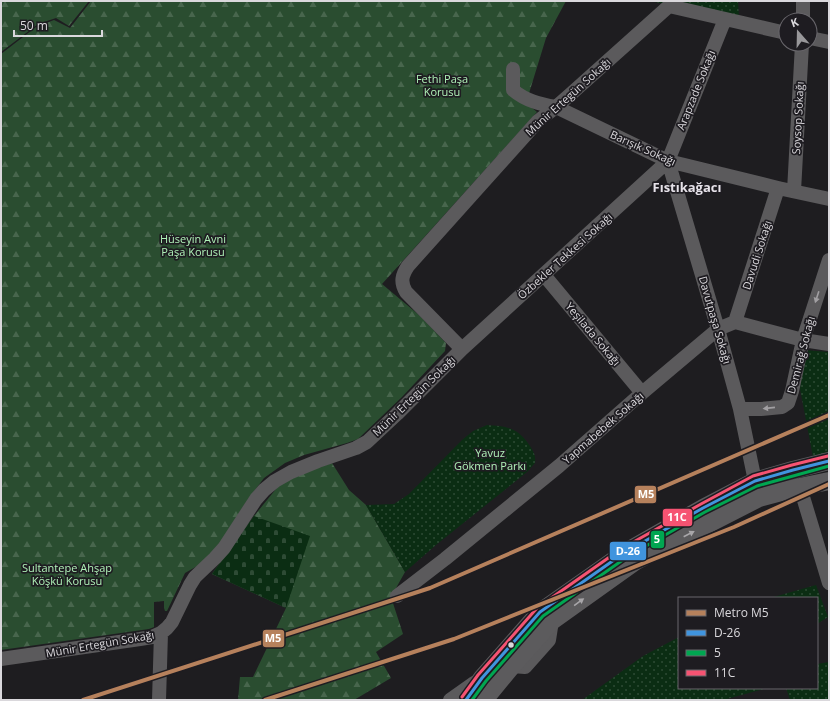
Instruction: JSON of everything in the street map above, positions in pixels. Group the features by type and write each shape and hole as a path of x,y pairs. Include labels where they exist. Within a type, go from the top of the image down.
{"main road":[{"path":"466,700 482,678 540,612 624,553 703,508 755,481 829,461"},
{"path":"484,700 552,621 636,560 759,498 829,481"}],"street":[{"path":"803,1 803,12"},
{"name":"Münir Ertegün Sokağı","path":"1,659 152,637 161,633 167,628 172,622 195,577 224,548 256,499 264,490 274,481 291,472 318,460 356,448 367,442 462,350 403,288 402,283 404,272 538,120 556,107 669,6 725,19"},
{"path":"725,19 778,31"},
{"name":"Arapzade Sokağı","path":"668,162 725,19"},
{"path":"818,40 829,42"},
{"name":"Soysop Sokağı","path":"794,191 802,52"},
{"name":"Barışık Sokağı","path":"513,69 513,90 518,94 536,103 556,107 668,162 829,199"},
{"name":"Özbekler Tekkesi Sokağı","path":"462,350 668,162"},
{"name":"Davutpaşa Sokağı","path":"668,162 718,329 740,409 755,481"},
{"name":"Davudi Sokağı","path":"735,322 778,188"},
{"name":"Demirağ Sokağı","path":"740,409 761,409 782,406 788,403 803,340 829,260"},
{"name":"Yeşilada Sokağı","path":"544,275 642,393"},
{"path":"735,322 803,340 829,344"},
{"name":"Yapmabebek Sokağı","path":"397,596 559,466 718,329 735,322"},
{"path":"800,487 829,583"},
{"path":"159,700 161,633"},
{"path":"450,700 482,678"}],"green space":[{"path":"1,1 89,1 69,26 56,18 38,24 1,52"},
{"name":"Hüseyin Avni Paşa Korusu","path":"91,1 566,1 546,38 526,103 537,112 382,284 419,315 446,343 445,351 402,397 358,439 304,455 285,463 264,478 248,499 216,549 199,565 185,573 167,611 165,611 164,608 164,601 154,602 154,627 149,629 1,650 1,54 36,27 54,20 70,28"},
{"path":"649,1 738,1 739,17"},
{"path":"803,350 829,352 829,451 813,457 800,389"},
{"name":"Yavuz Gökmen Parkı","path":"487,425 506,427 521,435 534,452 535,463 527,472 436,545 405,572 366,505 394,504 409,494 462,440 473,431"},
{"path":"332,463 349,490 366,505 405,572 391,597 403,634 376,652 391,678 354,700 238,700 240,677 253,677 286,608 212,574 254,516 285,478"},
{"path":"254,516 310,536 286,608 212,574"},
{"path":"816,585 828,617 818,623 818,597 774,597"},
{"path":"678,638 678,689 764,689 723,700 582,700 643,656"},
{"path":"829,662 829,700 790,700 786,689 818,689 818,664"}],"metro line":[{"name":"M5","path":"83,700 430,588 829,415"},
{"name":"M5","path":"265,700 454,639 734,527 829,484"}],"transit line":[{"name":"11C","path":"462,697 478,675 537,608 621,549 753,476 828,456"},
{"name":"D-26","path":"466,700 482,678 540,612 624,553 703,508 755,481 829,461"},
{"name":"5","path":"472,700 486,681 543,616 627,557 705,512 757,486 829,466"}],"district":[{"name":"Fıstıkağacı","path":"687,187"}],"park label":[{"name":"Fethi Paşa Korusu","path":"442,85"},
{"name":"Sultantepe Ahşap Köşkü Korusu","path":"67,574"}]}
